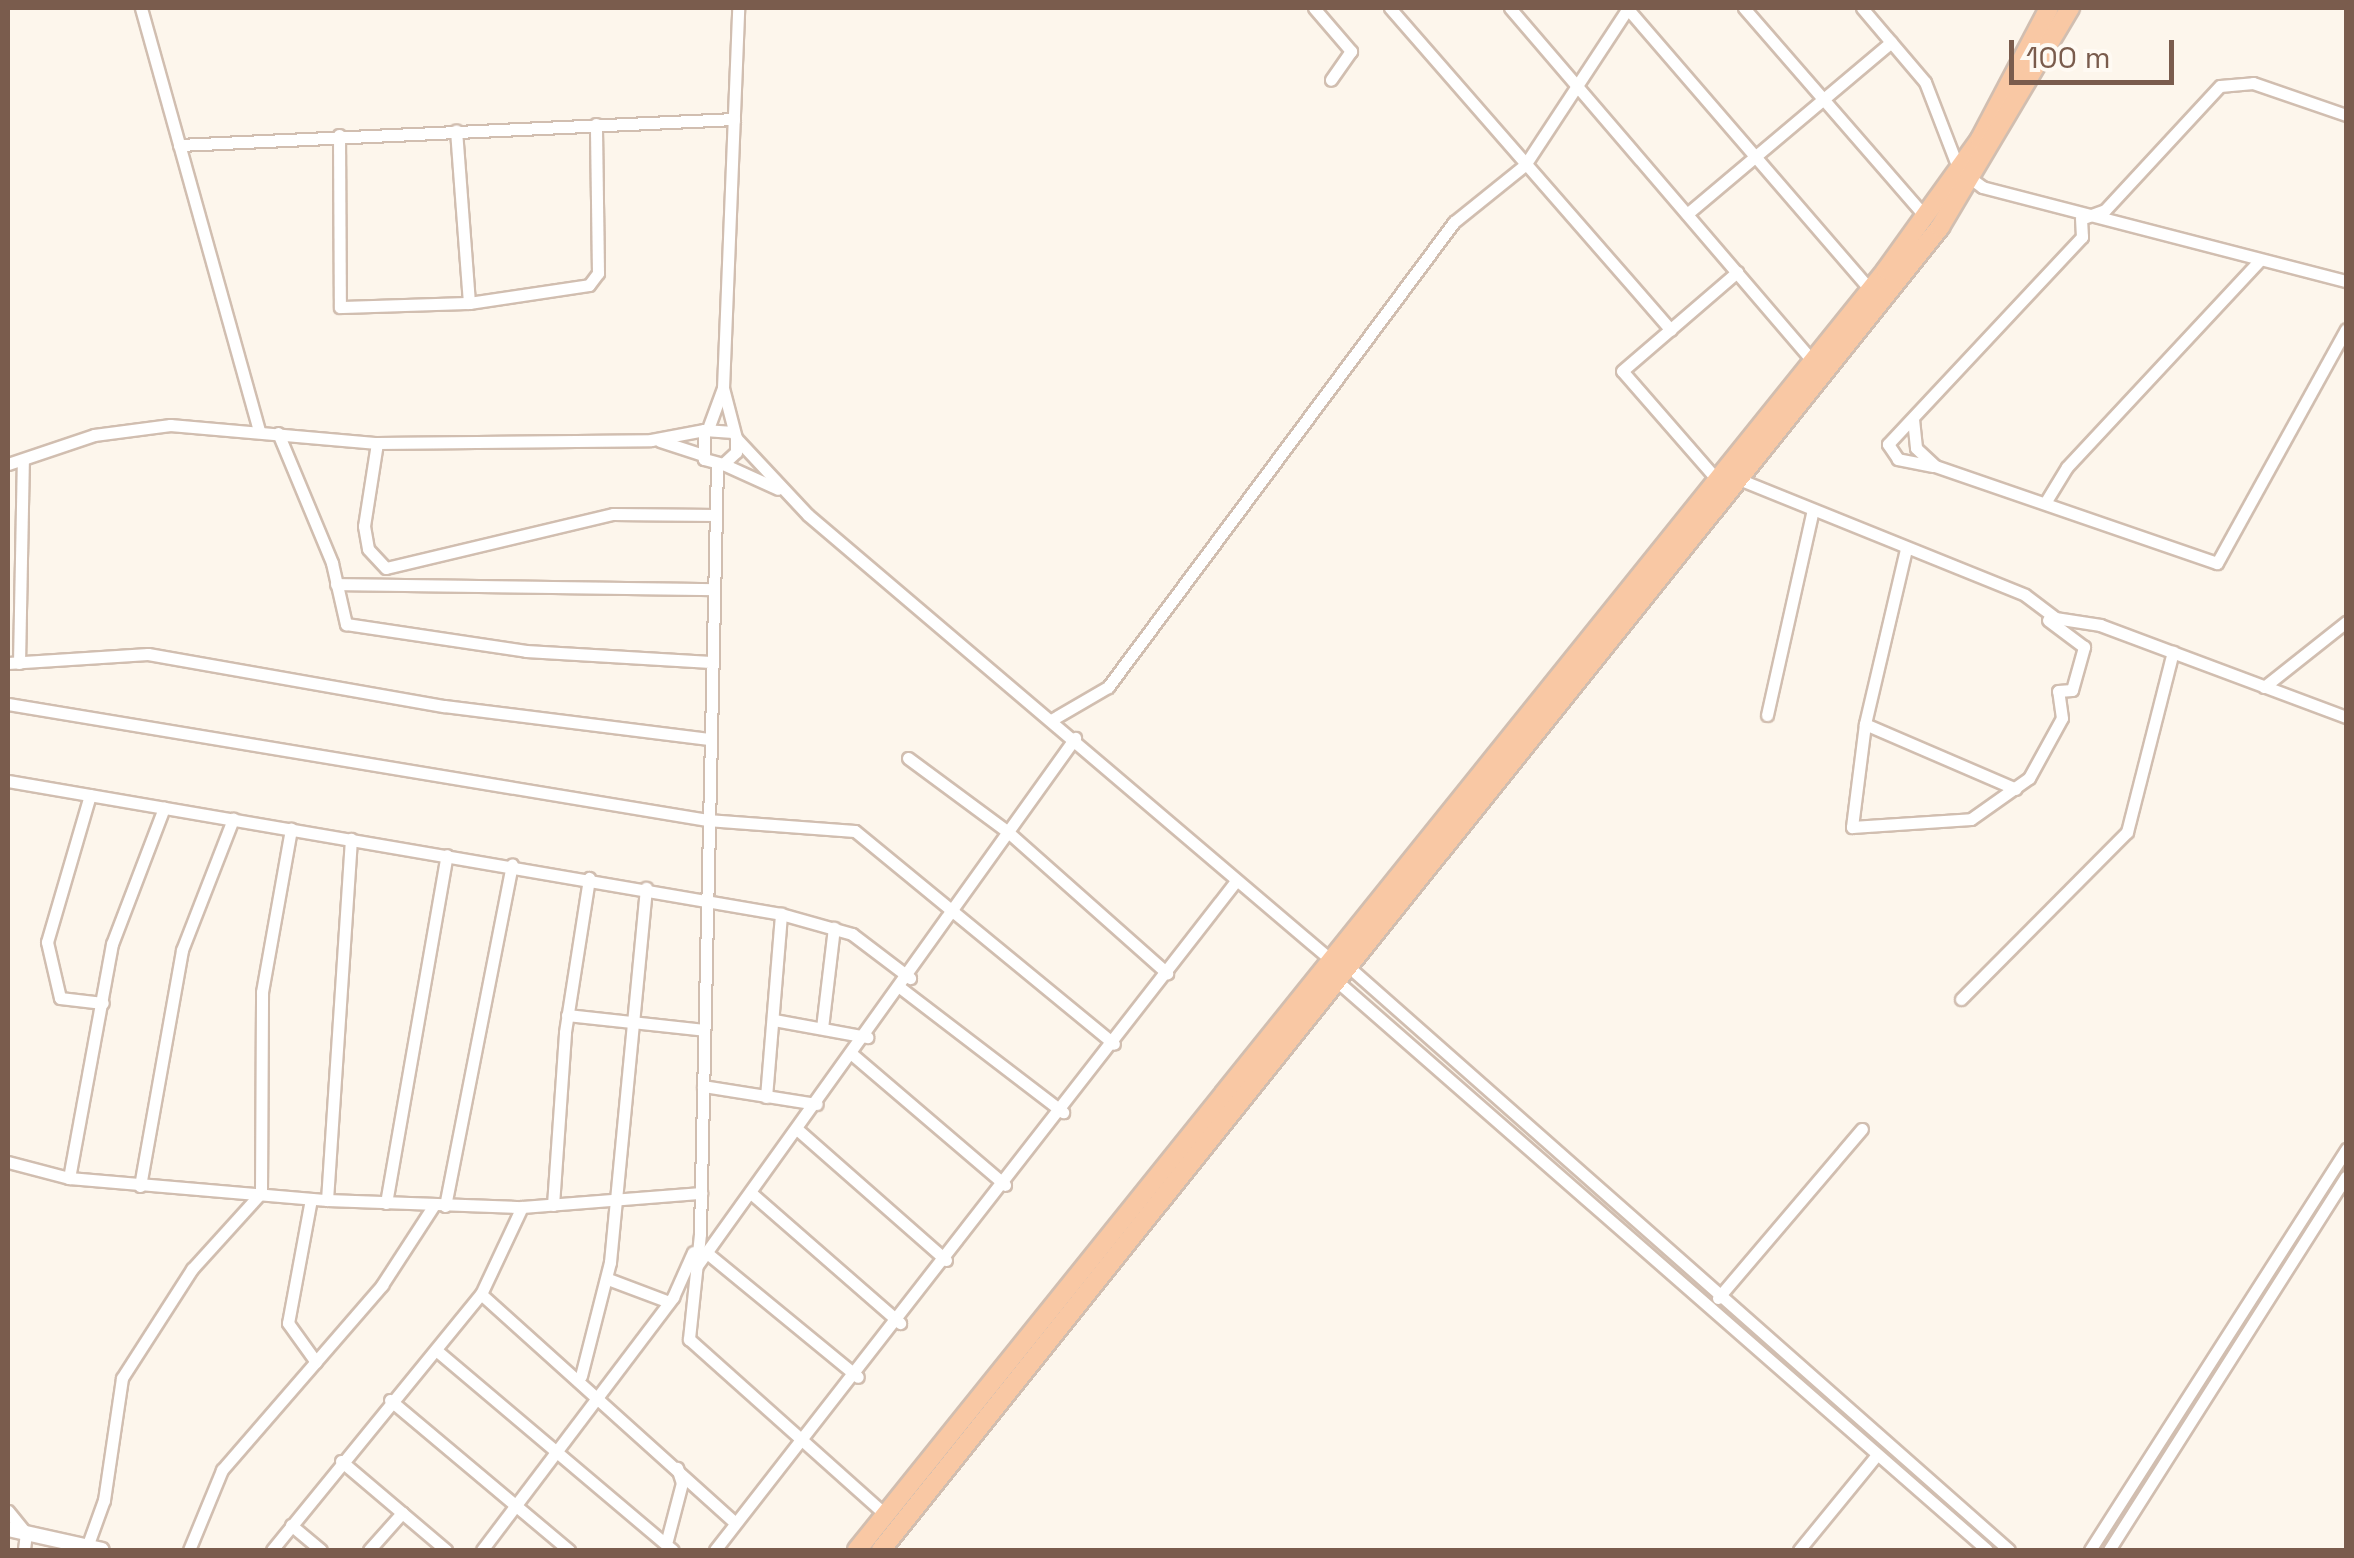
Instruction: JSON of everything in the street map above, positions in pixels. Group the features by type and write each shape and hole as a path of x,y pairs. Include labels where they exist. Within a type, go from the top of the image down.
{"highway":[{"path":"1666,562 1719,482 1813,361 1926,217 1966,176 2048,8"},
{"path":"857,1550 1331,960 1649,581 1741,480 1966,176 2070,8"},
{"path":"881,1550 1344,975 1649,581"}],"street":[{"path":"141,8 259,432"},
{"path":"738,8 723,388 735,435 782,491 1054,719 1331,960"},
{"path":"1314,8 1351,51 1331,80"},
{"path":"1390,8 1671,330"},
{"path":"1510,8 1813,361"},
{"path":"1054,719 1108,687 1454,222 1525,165 1580,87 1628,8 1870,290"},
{"path":"1744,8 1926,217"},
{"path":"1862,8 1938,104 1966,176 2082,218 2346,281"},
{"path":"1687,214 1891,42"},
{"path":"2082,218 2105,210 2220,86 2253,83 2346,115"},
{"path":"179,145 734,118"},
{"path":"339,135 340,307 469,303 589,285 598,273 596,124"},
{"path":"456,130 469,303"},
{"path":"2082,218 2082,237 1913,419 1888,452 2217,563 2346,329"},
{"path":"2046,503 2067,467 2260,260"},
{"path":"1719,482 1623,380 1622,370 1736,272"},
{"path":"700,454 723,388"},
{"path":"1913,419 1916,448 1935,466"},
{"path":"8,464 128,428 278,433 377,443 651,440 707,428 735,435"},
{"path":"278,433 336,584 337,611 364,631 711,662"},
{"path":"735,435 720,464 715,515 700,1234 689,1339 804,1447 886,1514"},
{"path":"651,440 700,454 782,491"},
{"path":"377,443 364,526 368,549 386,568 613,514 715,515"},
{"path":"23,460 11,664 148,654 444,706 709,739"},
{"path":"1741,480 2025,595 2055,618 2173,652 2346,717"},
{"path":"1768,715 1813,510"},
{"path":"1906,549 1865,724 1849,820 1856,828 1971,818 2016,789 2062,718 2058,691 2072,690 2084,646 2025,595"},
{"path":"336,584 713,589"},
{"path":"2264,686 2346,622"},
{"path":"1960,1000 2128,832 2173,652"},
{"path":"8,704 707,820 855,830 956,906 1114,1044"},
{"path":"1865,724 2016,789"},
{"path":"695,1268 906,983 1075,738"},
{"path":"908,758 1008,832 1167,973"},
{"path":"8,781 646,888 834,928 1063,1112"},
{"path":"90,795 47,942 60,998 103,1003"},
{"path":"69,1178 123,908 164,808"},
{"path":"140,1186 182,950 233,819"},
{"path":"8,1528 91,1548 104,1500 122,1378 192,1269 261,1194 262,992 292,829"},
{"path":"327,1200 351,839"},
{"path":"386,1203 447,854"},
{"path":"189,1550 222,1470 382,1285 439,1205 512,865"},
{"path":"553,1205 567,1015 589,878"},
{"path":"715,1550 804,1447 900,1324 1236,881"},
{"path":"581,1376 608,1279 646,888"},
{"path":"766,1097 781,914"},
{"path":"822,1028 834,928"},
{"path":"1344,975 2008,1550"},
{"path":"1344,975 1876,1458 1987,1550"},
{"path":"567,1015 704,1030"},
{"path":"774,1020 867,1037"},
{"path":"854,1055 1004,1185"},
{"path":"702,1086 817,1104"},
{"path":"1718,1298 1862,1129"},
{"path":"798,1130 946,1260"},
{"path":"2090,1550 2346,1149"},
{"path":"8,1162 69,1178 140,1186 386,1203 522,1207 701,1193"},
{"path":"2109,1550 2346,1177"},
{"path":"751,1193 900,1324"},
{"path":"311,1199 288,1323 316,1362"},
{"path":"272,1550 390,1400 481,1294 522,1207"},
{"path":"482,1550 597,1392 669,1302 700,1234"},
{"path":"707,1253 858,1377"},
{"path":"608,1279 669,1302"},
{"path":"481,1294 581,1376 735,1523"},
{"path":"436,1350 675,1550"},
{"path":"390,1400 569,1550"},
{"path":"1799,1550 1876,1458"},
{"path":"341,1461 446,1550"},
{"path":"675,1550 662,1534 682,1483 676,1466"},
{"path":"8,1510 26,1534 24,1550"},
{"path":"369,1550 402,1513"},
{"path":"291,1526 320,1550"}]}
